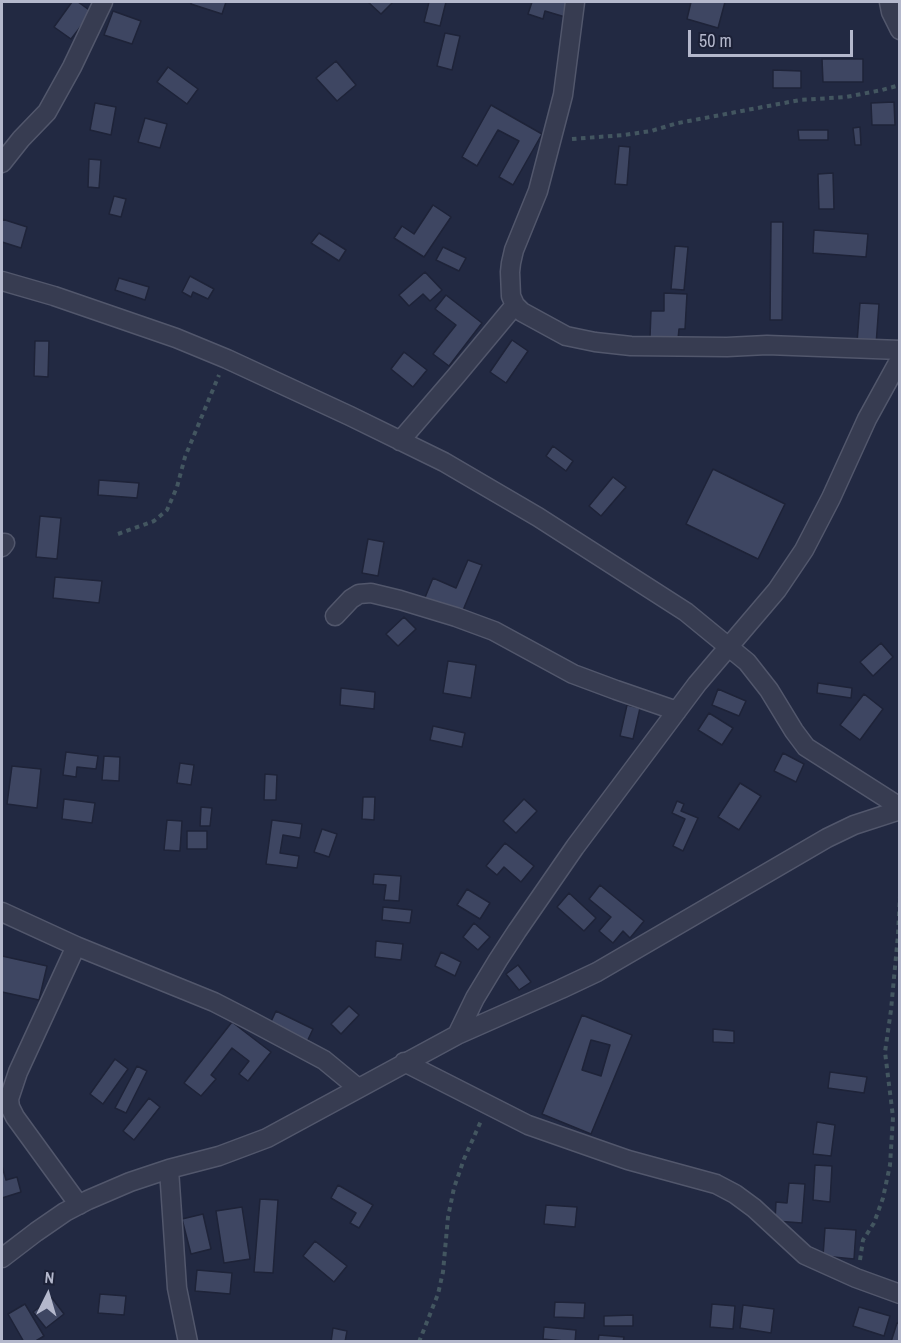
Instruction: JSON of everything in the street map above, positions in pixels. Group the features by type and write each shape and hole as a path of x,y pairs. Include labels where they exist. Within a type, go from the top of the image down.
{"street":[{"path":"2,163 47,112 72,67 103,2"},
{"path":"575,2 563,95 538,190 514,250 510,272 511,296 515,305 522,312 566,336 595,342 631,346 767,345 900,350"},
{"path":"889,2 900,30"},
{"path":"2,281 54,296 176,338 227,359 444,462 547,523 686,612 747,662 769,690 806,747 900,808"},
{"path":"400,441 515,305"},
{"path":"457,1035 475,998 523,921 575,847 727,647 777,590 804,550 867,419 900,359"},
{"path":"335,616 359,594 371,593 400,600 494,631 573,674 677,711"},
{"path":"2,1258 36,1232 79,1205 130,1182 219,1156 267,1138 457,1035 597,972 827,838 900,808"},
{"path":"2,912 76,946 214,1002 324,1060 358,1089"},
{"path":"76,946 18,1072 9,1102 15,1118 79,1205"},
{"path":"404,1062 528,1125 628,1160 716,1184 735,1194 754,1209 805,1255 856,1278 900,1294"},
{"path":"169,1169 177,1288 188,1341"}],"path":[{"path":"550,141 624,135 800,100 846,97 900,85"},
{"path":"118,534 154,521 167,510 190,446 227,359"},
{"path":"856,1278 863,1240 874,1223 880,1207 890,1165 893,1117 885,1052 891,1010 900,896"},
{"path":"419,1341 438,1294 454,1188 464,1159 488,1106"}],"building":[{"path":"72,2 78,2 92,12 71,39 54,27"},
{"path":"191,2 226,2 222,14 191,4"},
{"path":"368,2 393,2 381,14"},
{"path":"429,2 446,2 440,26 424,22"},
{"path":"532,2 568,2 565,17 545,11 543,19 528,14"},
{"path":"691,2 725,2 718,28 687,19"},
{"path":"113,11 141,21 132,44 104,35"},
{"path":"445,33 460,36 452,70 437,66"},
{"path":"822,59 863,59 863,82 823,82"},
{"path":"336,61 356,85 337,101 316,78"},
{"path":"168,67 198,89 187,104 157,82"},
{"path":"773,70 801,71 801,88 773,88"},
{"path":"894,102 895,125 872,125 871,103"},
{"path":"95,103 116,107 111,135 90,130"},
{"path":"491,105 542,134 513,185 499,177 519,141 498,130 477,166 462,157"},
{"path":"145,118 167,124 160,148 138,142"},
{"path":"860,127 861,145 855,145 853,128"},
{"path":"798,130 828,130 828,140 799,140"},
{"path":"619,146 630,147 627,185 615,184"},
{"path":"89,159 101,160 99,188 88,187"},
{"path":"833,173 834,209 819,209 818,174"},
{"path":"114,196 126,199 121,217 109,214"},
{"path":"433,205 451,217 424,257 394,238 402,226 414,234"},
{"path":"2,219 27,227 21,248 2,242"},
{"path":"771,222 783,222 782,320 770,320"},
{"path":"814,230 868,234 866,257 813,253"},
{"path":"319,233 346,250 339,261 311,243"},
{"path":"675,246 688,247 684,290 671,289"},
{"path":"443,247 466,258 459,271 436,260"},
{"path":"425,272 442,290 430,301 423,294 409,306 399,295"},
{"path":"190,276 214,289 208,299 193,292 191,297 182,292"},
{"path":"119,278 149,287 145,300 115,290"},
{"path":"664,293 687,294 685,329 679,329 678,339 650,337 651,311 664,311"},
{"path":"446,295 482,323 449,366 433,354 456,325 435,309"},
{"path":"860,303 879,304 876,345 857,343"},
{"path":"512,340 528,351 506,383 490,372"},
{"path":"35,341 49,341 48,377 34,376"},
{"path":"404,352 427,370 413,387 391,369"},
{"path":"553,446 573,461 566,471 546,456"},
{"path":"713,469 785,504 758,559 686,524"},
{"path":"613,477 626,487 601,516 589,506"},
{"path":"99,480 139,483 137,498 98,495"},
{"path":"40,516 61,518 57,559 36,557"},
{"path":"368,539 384,542 378,576 362,573"},
{"path":"468,560 482,565 461,615 424,600 433,578 456,588"},
{"path":"55,577 102,581 99,603 53,598"},
{"path":"404,617 416,629 398,646 386,634"},
{"path":"881,643 893,657 873,676 860,662"},
{"path":"448,661 476,665 471,698 443,693"},
{"path":"818,683 852,688 851,698 817,693"},
{"path":"341,688 375,692 374,709 340,705"},
{"path":"718,689 746,701 739,716 712,705"},
{"path":"864,694 883,709 860,740 840,725"},
{"path":"627,705 640,708 633,739 620,736"},
{"path":"709,713 733,728 722,745 698,730"},
{"path":"433,726 465,733 462,747 430,740"},
{"path":"66,752 98,756 96,769 77,767 76,777 63,775"},
{"path":"783,753 804,764 796,782 774,771"},
{"path":"104,756 120,757 119,781 102,780"},
{"path":"180,763 194,765 191,785 177,783"},
{"path":"12,766 41,769 37,808 7,804"},
{"path":"265,774 277,775 276,800 264,800"},
{"path":"740,783 761,796 739,830 718,817"},
{"path":"363,797 375,797 374,820 362,819"},
{"path":"64,799 95,803 92,823 62,819"},
{"path":"524,799 537,811 516,833 503,821"},
{"path":"677,801 684,804 681,811 698,818 683,851 673,846 685,819 672,813"},
{"path":"201,807 212,808 210,826 200,826"},
{"path":"167,820 182,821 180,851 164,850"},
{"path":"272,820 302,824 300,838 283,835 280,853 299,856 297,868 266,864"},
{"path":"322,829 337,834 329,857 314,852"},
{"path":"187,831 207,831 207,849 187,849"},
{"path":"505,843 534,866 521,882 504,867 497,875 486,866"},
{"path":"374,874 401,876 399,901 384,900 386,885 373,884"},
{"path":"600,885 644,921 630,938 623,931 613,943 599,931 611,917 589,899"},
{"path":"467,889 490,903 480,919 457,905"},
{"path":"569,893 596,918 584,931 557,907"},
{"path":"383,907 412,910 410,923 382,920"},
{"path":"474,923 490,937 478,950 463,937"},
{"path":"376,941 403,944 401,960 375,957"},
{"path":"441,952 461,962 455,976 435,966"},
{"path":"2,956 47,966 39,1000 2,992"},
{"path":"518,965 531,982 519,990 506,974"},
{"path":"349,1006 359,1015 341,1034 331,1024"},
{"path":"276,1011 313,1029 305,1046 268,1028"},
{"path":"582,1015 632,1035 591,1134 542,1114","holes":["591,1040 610,1045 601,1076 582,1070"]},
{"path":"232,1022 271,1052 248,1081 239,1074 249,1061 232,1048 211,1075 216,1079 201,1096 184,1083"},
{"path":"713,1029 734,1031 734,1043 713,1042"},
{"path":"115,1059 128,1069 103,1104 90,1094"},
{"path":"137,1066 147,1071 126,1113 115,1108"},
{"path":"830,1072 867,1077 864,1093 828,1088"},
{"path":"149,1098 160,1107 134,1140 123,1131"},
{"path":"817,1122 835,1125 831,1156 813,1154"},
{"path":"815,1165 832,1166 830,1202 813,1200"},
{"path":"2,1166 6,1180 17,1177 21,1192 2,1198"},
{"path":"789,1183 805,1184 802,1223 775,1221 776,1202 787,1203"},
{"path":"338,1185 373,1205 359,1228 350,1223 356,1213 331,1198"},
{"path":"260,1199 278,1200 273,1273 254,1272"},
{"path":"546,1205 577,1207 575,1227 544,1224"},
{"path":"242,1207 250,1259 224,1263 216,1211"},
{"path":"203,1214 211,1249 191,1254 182,1219"},
{"path":"825,1228 856,1230 854,1259 823,1256"},
{"path":"315,1241 347,1266 334,1282 303,1256"},
{"path":"197,1270 232,1273 230,1294 195,1291"},
{"path":"100,1294 126,1296 124,1315 98,1313"},
{"path":"52,1298 64,1314 46,1328 33,1312"},
{"path":"555,1302 585,1303 584,1318 554,1317"},
{"path":"25,1304 44,1336 34,1342 24,1342 8,1314"},
{"path":"712,1304 735,1306 733,1329 710,1327"},
{"path":"743,1305 774,1309 771,1333 740,1328"},
{"path":"859,1307 890,1316 884,1336 853,1326"},
{"path":"633,1315 633,1326 604,1326 604,1316"},
{"path":"897,1323 900,1324 900,1342 891,1342"},
{"path":"544,1327 576,1330 575,1342 543,1339"},
{"path":"333,1328 347,1331 345,1342 331,1342"},
{"path":"599,1335 624,1337 623,1342 598,1342"}]}
